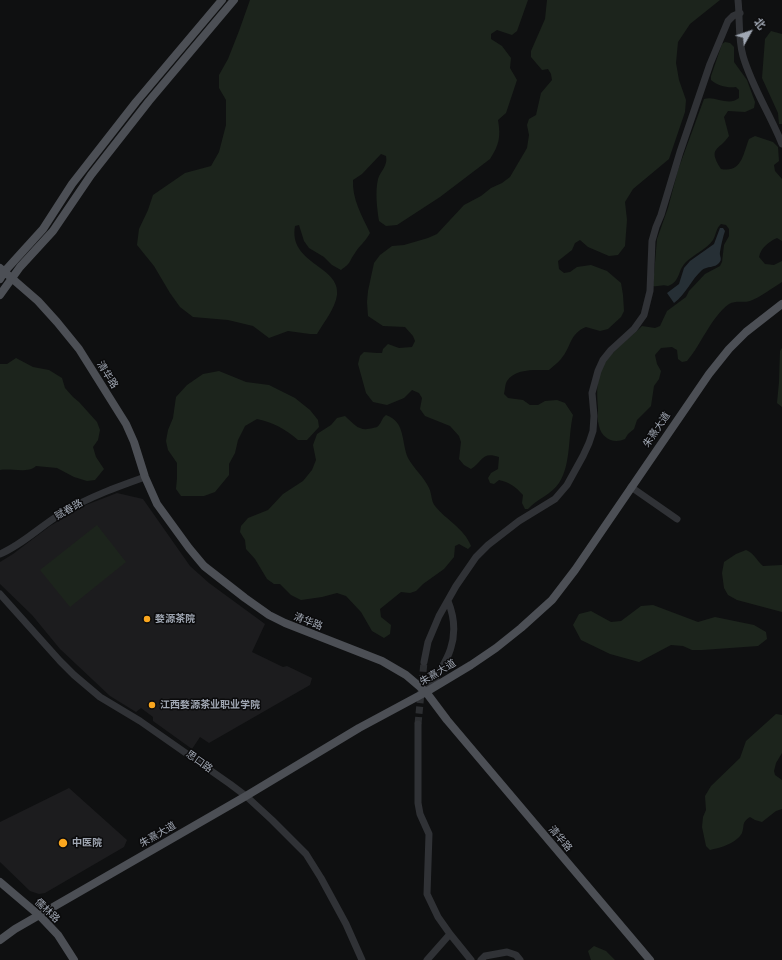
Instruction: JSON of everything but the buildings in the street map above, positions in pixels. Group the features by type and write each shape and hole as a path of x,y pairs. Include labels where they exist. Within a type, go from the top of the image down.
{"main road":[{"path":"1,273 43,229 72,184 136,102 222,0"},
{"path":"0,295 12,278 53,231 91,175 149,101 234,0"},
{"name":"清华路","path":"1,273 12,278 38,301 79,349 126,424 134,442 145,477 157,504 204,566 269,615 285,623 382,660 406,675 426,692 447,720 650,960"},
{"name":"朱熹大道","path":"0,940 15,929 40,916 246,796 359,728 426,692 496,648 552,600 598,538 616,508 695,392 729,349 746,332 782,304"},
{"name":"儒林路","path":"0,882 40,916 58,935 74,960"}],"street":[{"path":"738,0 741,45 745,62 754,86 782,144"},
{"path":"424,662 428,642 439,616 456,586 476,557 488,545 519,521 555,499 562,491 589,443 593,431 594,416 592,393 598,371 607,354 634,329 644,315 650,290 653,234 661,215 680,152 710,64 728,21 733,16 740,13"},
{"name":"赋春路","path":"0,554 29,538 45,524 64,512 96,496 145,477"},
{"path":"631,487 677,519"},
{"name":"思口路","path":"0,594 74,675 100,697 140,721 246,796 306,854 346,924 362,960"},
{"path":"426,692 442,670 452,643 454,619 448,600"},
{"path":"418,724 418,803 420,814 429,834 428,894 438,917 471,960"},
{"path":"427,960 450,934"},
{"path":"481,960 485,956 508,952 516,955 520,960"}],"shaded area":[{"path":"250,0 528,0 517,31 512,35 497,30 491,34 491,39 502,46 511,58 510,68 517,80 506,113 498,120 498,141 490,159 440,197 397,225 386,226 379,221 377,200 378,179 385,165 386,159 386,156 381,154 362,174 353,180 356,201 370,233 348,264 341,270 309,248 304,241 299,225 295,226 295,239 299,249 306,257 324,270 336,285 336,300 329,315 317,334 288,331 269,338 253,326 228,320 193,317 180,307 154,266 137,245 139,229 153,195 185,173 211,166 219,152 226,125 226,100 219,88 219,75 228,59"},
{"path":"547,0 720,0 690,24 678,42 676,63 679,80 686,100 685,112 669,159 633,189 625,202 627,220 625,246 618,255 609,256 588,247 580,240 575,243 572,250 558,261 559,269 564,273 570,272 577,267 591,265 607,271 621,283 624,311 621,317 608,329 600,331 586,327 580,330 576,333 565,354 549,370 520,372 515,374 506,382 504,394 508,398 523,400 530,405 538,405 545,401 557,400 565,403 573,415 566,468 563,476 556,487 528,509 525,509 522,503 523,495 515,487 499,480 494,484 490,483 488,478 491,473 498,469 499,457 493,455 486,456 471,469 464,465 459,459 461,442 459,436 450,426 425,416 420,409 422,398 419,393 412,390 404,398 387,405 373,402 366,393 358,364 360,356 364,352 382,353 383,349 388,344 399,348 412,347 415,341 413,336 405,327 383,326 368,316 368,291 374,263 380,255 392,246 404,245 437,234 464,205 510,177 527,148 529,135 527,125 529,119 536,115 541,93 552,80 548,69 542,70 531,57 531,51 545,19"},
{"path":"771,31 782,34 782,124 779,124 778,113 762,78 765,39"},
{"path":"725,42 730,43 734,47 734,62 747,80 755,102 754,108 745,112 728,111 724,117 729,136 716,150 715,157 721,169 733,168 741,161 749,139 755,136 773,142 778,147 779,161 774,165 775,171 782,179 782,241 777,238 771,241 763,248 759,257 765,264 774,265 782,261 782,282 750,301 734,302 729,304 711,324 687,361 682,362 678,359 677,350 672,347 661,348 655,355 657,364 661,371 659,379 654,386 651,406 637,420 634,429 625,439 613,441 603,434 598,422 597,394 599,376 604,365 613,353 642,326 655,328 660,326 667,311 686,297 689,291 705,274 720,266 722,262 724,245 729,236 729,229 726,225 721,224 710,243 683,265 677,279 672,284 668,286 653,286 657,239 668,208 678,170 704,99 713,98 730,101 739,98 739,90 736,87 723,86 711,80 722,44"},
{"path":"720,228 723,228 725,231 720,249 720,262 715,266 702,270 674,303 667,293 679,284 684,268 690,261 714,244"},
{"path":"782,348 782,407 777,403 780,351"},
{"path":"16,358 33,367 49,370 62,378 65,388 97,422 100,430 98,440 93,447 96,457 104,469 95,480 87,481 74,477 57,468 36,466 28,470 0,470 0,364 7,364"},
{"path":"219,371 246,382 269,385 295,398 310,410 318,420 319,427 307,440 298,440 279,426 257,419 245,426 238,440 235,453 229,464 229,475 215,492 204,496 181,496 176,489 177,463 168,450 166,441 168,430 173,418 176,397 187,385 203,374"},
{"path":"386,415 397,422 400,427 408,458 427,484 434,504 439,511 464,534 471,546 468,549 459,544 455,546 454,557 444,569 416,591 410,593 401,592 380,609 381,617 391,625 390,634 384,638 372,631 361,612 346,596 337,593 301,600 291,595 280,584 274,584 267,579 255,559 246,549 245,540 240,532 241,526 248,518 268,510 283,494 303,481 312,470 316,460 313,445 317,434 331,425 337,418 345,416 358,427 368,429 378,427"},
{"name":"婺源茶院","path":"117,493 143,499 190,566 209,583 265,624 252,652 283,667 287,666 312,678 310,685 209,743 200,737 192,749 153,721 153,717 141,708 136,712 110,696 60,649 32,615 0,584 0,562 50,526 86,505"},
{"path":"97,525 126,562 70,607 40,570"},
{"path":"746,550 763,566 782,565 782,612 737,600 728,595 724,588 722,573 724,562 736,554"},
{"path":"653,605 698,622 715,617 754,625 766,632 767,639 758,646 702,650 692,650 683,646 671,645 639,662 610,654 581,640 573,625 579,614 591,611 611,622 621,621 641,606"},
{"path":"776,714 782,715 782,753 776,763 774,771 775,775 782,780 782,809 776,811 762,822 750,817 744,823 740,837 723,846 710,850 706,846 702,827 703,817 706,810 705,796 711,786 740,758 746,741"},
{"name":"中医院","path":"69,788 127,840 124,847 45,893 39,894 30,891 0,862 0,822"},
{"path":"594,946 606,951 615,960 591,960 588,951"}],"tunnel":[{"path":"418,724 424,662"}],"place":[{"name":"婺源茶院","path":"147,619"},
{"name":"江西婺源茶业职业学院","path":"152,705"},
{"name":"中医院","path":"63,843"}]}
